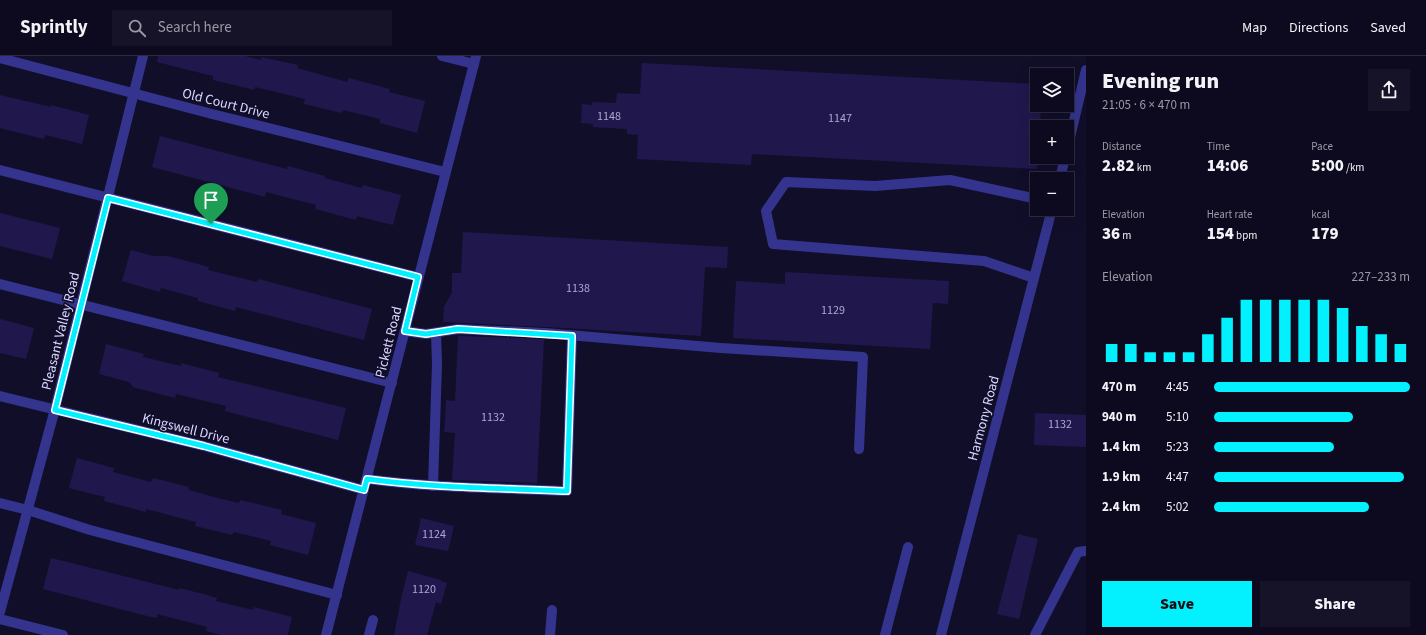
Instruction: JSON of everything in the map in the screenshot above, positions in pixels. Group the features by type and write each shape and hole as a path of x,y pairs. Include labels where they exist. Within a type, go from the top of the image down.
{"street":[{"name":"Pleasant Valley Road","path":"0,612 55,410 143,56"},
{"path":"442,56 475,60"},
{"name":"Old Court Drive","path":"0,58 445,172"},
{"name":"Pickett Road","path":"326,635 475,60"},
{"path":"1074,121 1086,70"},
{"path":"0,170 418,277"},
{"path":"1030,198 950,180 876,186 786,182 766,211 773,244 984,261 1034,278"},
{"name":"Harmony Road","path":"941,635 1050,216"},
{"path":"0,284 392,383"},
{"path":"405,331 426,334 458,329 863,357 860,449"},
{"path":"433,486 437,364 436,333"},
{"path":"367,479 401,484 433,486 567,491 572,336"},
{"name":"Kingswell Drive","path":"0,396 204,446 364,490"},
{"path":"0,503 28,510 90,530 337,595"},
{"path":"886,635 908,546"},
{"path":"1035,635 1078,552 1086,550"},
{"path":"550,635 552,610"},
{"path":"0,619 63,635"},
{"path":"369,635 373,620"}],"building":[{"path":"158,56 245,56 261,60 261,57 298,65 297,68 347,82 349,78 390,89 389,92 425,101 417,133 380,123 380,119 343,110 342,113 304,104 305,99 255,87 254,90 213,80 213,76 157,62"},
{"path":"642,63 1030,84 1030,112 1041,112 1040,120 1030,120 1030,164 1037,164 1037,169 752,154 751,165 637,159 638,135 627,134 627,129 593,127 593,124 581,123 582,104 592,105 592,102 616,103 617,93 640,94"},
{"path":"0,95 51,107 51,105 89,115 82,144 46,135 44,139 0,128"},
{"path":"160,136 287,169 288,166 362,188 363,185 401,195 393,225 357,216 356,220 315,209 316,205 266,192 265,197 152,167"},
{"path":"0,213 60,228 52,259 0,246"},
{"path":"463,232 728,247 727,268 705,267 701,336 443,322 444,307 452,292 452,273 461,273"},
{"path":"131,250 153,256 168,256 209,267 208,270 257,282 258,279 372,309 364,340 236,307 235,311 198,301 198,298 161,288 160,292 122,281"},
{"path":"785,272 949,281 948,304 933,303 930,349 733,338 736,281 785,284"},
{"path":"0,319 34,328 26,359 0,353"},
{"path":"458,336 544,339 537,483 452,480 455,433 444,432 446,400 455,401"},
{"path":"106,344 144,354 143,357 181,366 181,363 219,373 218,377 346,408 338,440 225,411 226,406 176,394 175,398 136,388 129,382 99,374"},
{"path":"1035,413 1086,415 1086,447 1034,445"},
{"path":"77,458 114,468 113,472 151,482 153,478 189,487 189,490 210,496 239,503 240,500 282,510 281,514 316,523 308,555 270,545 271,541 234,532 232,535 195,526 196,522 146,509 146,512 104,501 105,497 69,488"},
{"path":"421,518 454,526 448,551 415,545"},
{"path":"1018,534 1038,539 1019,619 997,614"},
{"path":"51,558 179,590 179,588 207,595 217,598 216,601 253,610 254,607 292,617 288,635 221,635 206,631 207,627 157,614 157,618 147,616 43,589"},
{"path":"408,571 447,583 441,604 436,602 427,635 394,635"}],"route":[{"path":"108,198 211,224 418,277 405,331 426,334 458,329 572,336 567,491 433,486 401,484 367,479 364,490 204,446 55,410 108,198"}]}
